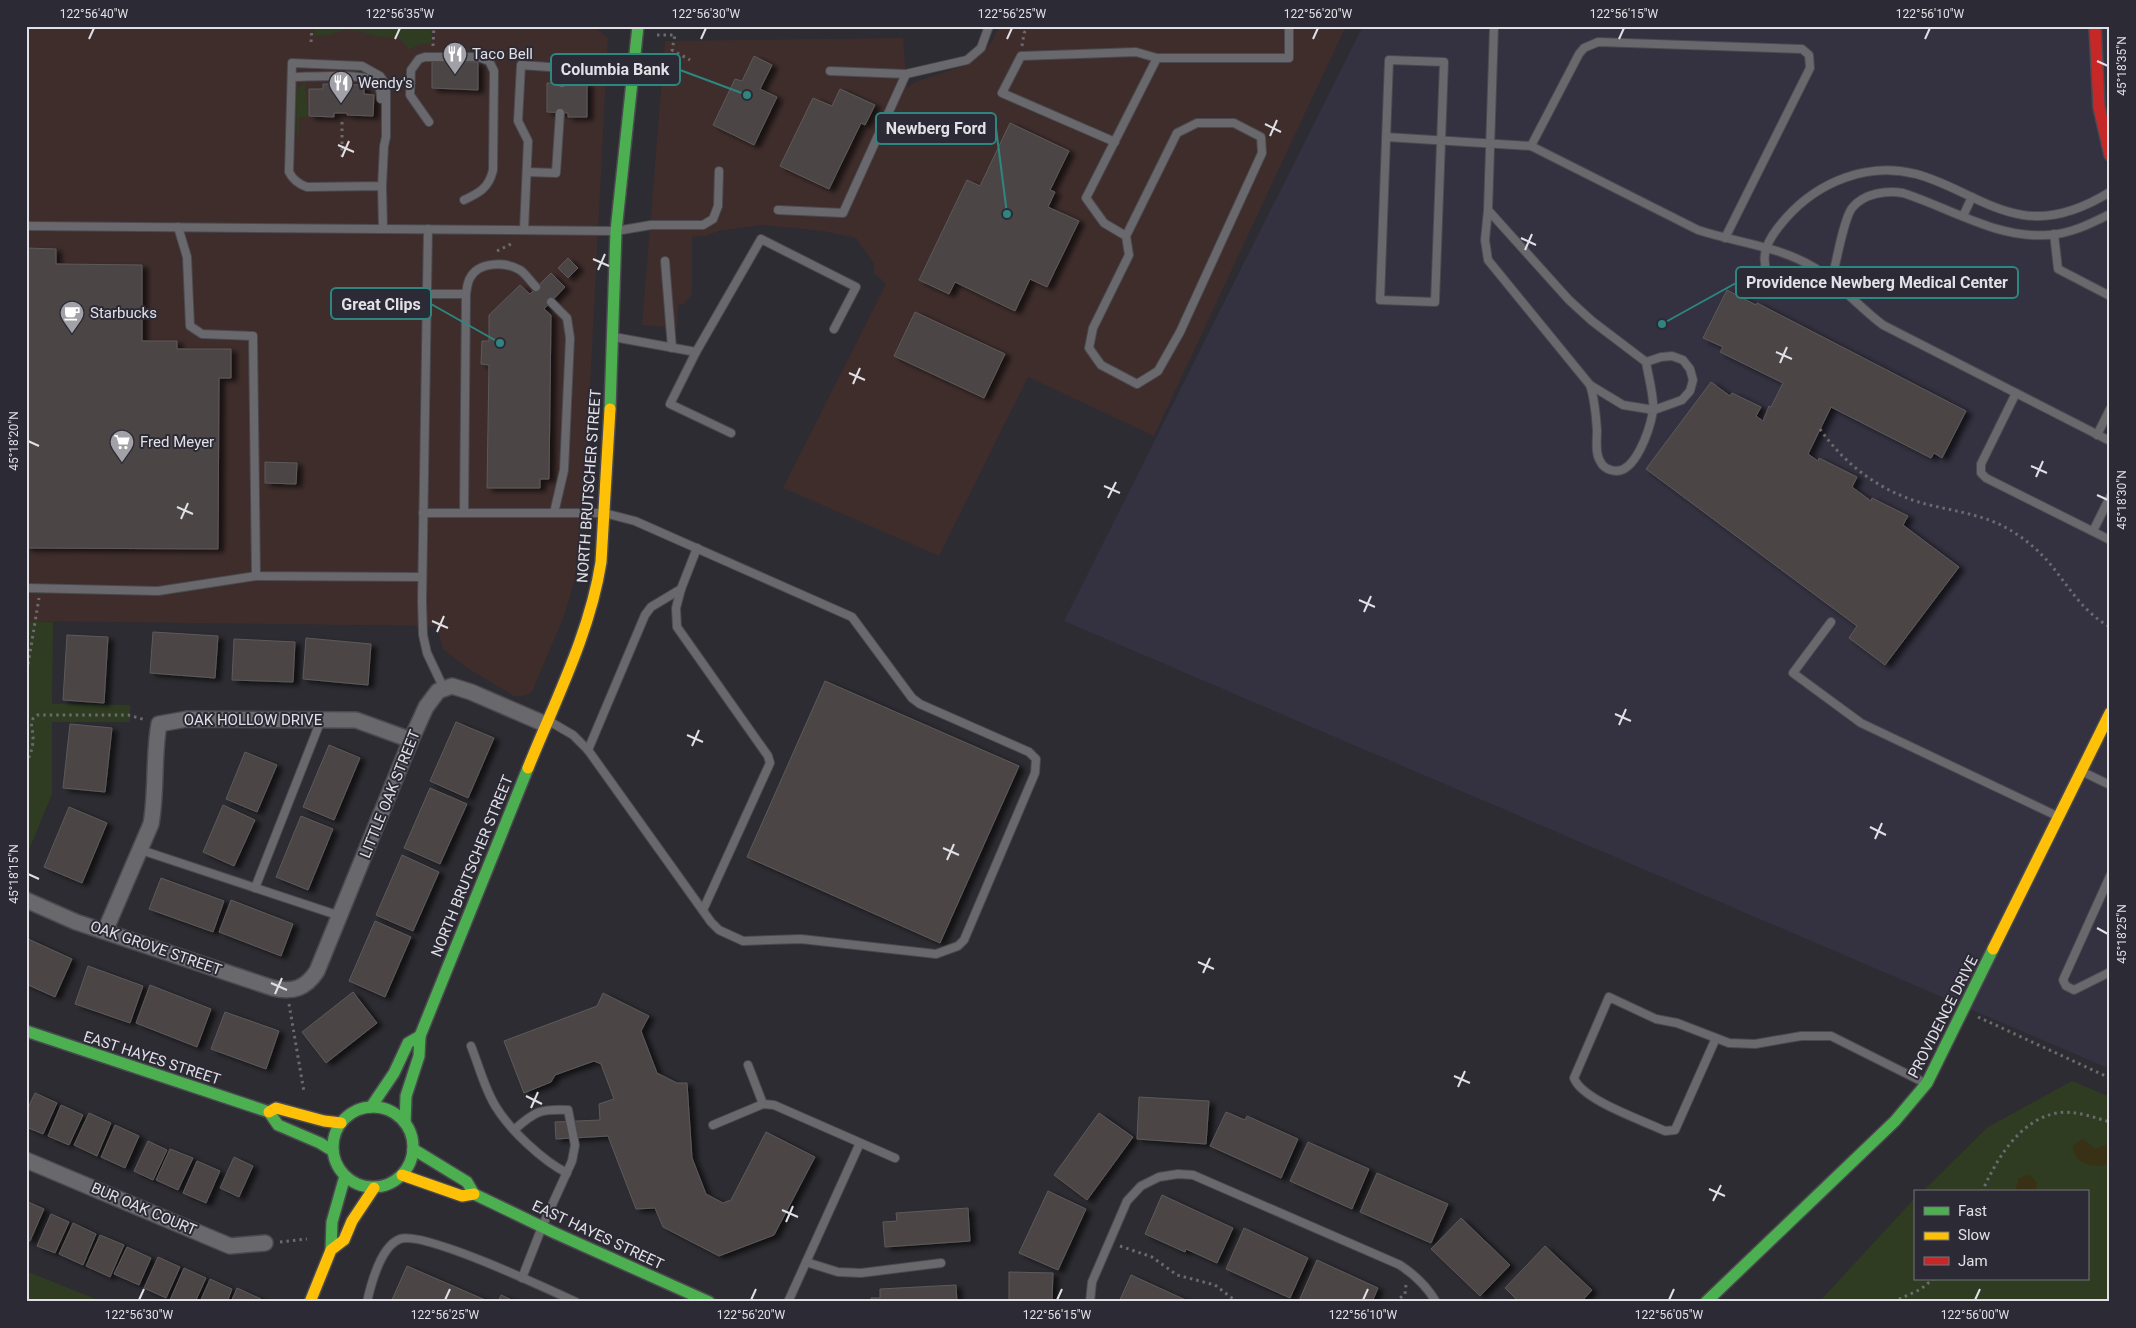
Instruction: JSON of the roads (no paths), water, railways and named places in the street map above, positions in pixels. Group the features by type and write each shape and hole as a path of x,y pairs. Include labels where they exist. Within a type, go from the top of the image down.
{"street":[{"name":"NORTH BRUTSCHER STREET","path":"404,1123 403,1106 422,1048 420,1036 591,610 601,562 616,230 638,26"},
{"path":"2095,26 2097,99 2102,130 2110,154"},
{"path":"444,689 452,686 471,692 546,722"},
{"name":"LITTLE OAK STREET","path":"287,991 301,988 311,981 317,971 411,740 426,707 438,691 444,689"},
{"name":"PROVIDENCE DRIVE","path":"1706,1302 1895,1121 1927,1084 2110,713"},
{"name":"OAK HOLLOW DRIVE","path":"141,850 154,811 154,750 159,724 187,719 356,720 411,740"},
{"path":"105,931 141,850"},
{"name":"OAK GROVE STREET","path":"26,900 76,922 273,988 287,991"},
{"name":"EAST HAYES STREET","path":"26,1032 269,1112 278,1125 333,1151"},
{"name":"NORTH BRUTSCHER STREET","path":"371,1107 394,1073 408,1043 420,1036"},
{"path":"371,1107 379,1108 395,1114 404,1123 409,1130 413,1149 409,1165 402,1175 388,1185 374,1188 364,1187 345,1176 339,1169 333,1151 334,1135 341,1123 350,1114 371,1107"},
{"name":"EAST HAYES STREET","path":"269,1112 276,1108 324,1121 341,1123"},
{"name":"EAST HAYES STREET","path":"413,1149 467,1182 474,1194 542,1227 709,1302"},
{"name":"BUR OAK COURT","path":"26,1160 230,1246 265,1243"},
{"name":"EAST HAYES STREET","path":"402,1175 462,1196 474,1194"},
{"path":"331,1250 328,1238 345,1176"},
{"path":"310,1302 331,1250 344,1240 352,1222 374,1188"}],"lane":[{"path":"830,71 906,74 967,60 981,48 989,26"},
{"path":"1115,142 1002,93 1021,56 1136,52 1157,58 1289,58 1289,26"},
{"path":"1488,210 1569,300 1592,321 1646,362 1654,410 1647,429 1647,437 1630,464 1623,470 1615,471 1606,468 1599,460 1594,396 1590,386 1488,260 1485,240 1491,142 1494,26"},
{"path":"1531,146 1579,54 1590,44 1598,42 1802,49 1809,55 1810,68 1725,238"},
{"path":"429,122 410,95 410,77 414,64 425,57 479,57 489,62 494,71 493,170 488,186 482,192 464,200"},
{"path":"1126,236 1104,223 1086,198 1157,58"},
{"path":"1389,60 1444,62 1441,139 1435,302 1380,300 1389,60"},
{"path":"382,186 307,187 291,177 289,172 292,63 362,66 380,76 386,85 386,137 382,186 383,229"},
{"path":"524,230 528,141 518,121 521,65 563,68 562,83"},
{"path":"778,210 843,213 906,74"},
{"path":"292,77 366,78 372,80 381,90 381,137 384,146"},
{"path":"527,172 556,173 560,113"},
{"path":"1196,123 1234,123 1261,137 1262,153 1180,332 1158,371 1137,384 1101,365 1089,348 1093,328 1129,255 1126,236 1177,133 1196,123"},
{"path":"1386,137 1491,142 1531,146 1698,230 1725,238 1767,246 1795,258 1832,279 1867,313 1883,325 2110,441"},
{"path":"26,226 616,230 650,225 703,225 713,219 718,206 719,171"},
{"path":"1787,294 1771,282 1766,270 1767,246 1780,224 1810,194 1827,184 1851,175 1896,171 1911,173 2009,212 2040,216 2072,211 2110,192"},
{"path":"1832,279 1852,207 1869,197 1892,191 1904,193 1963,216 2006,230 2029,235 2054,234 2083,228 2110,214"},
{"path":"1963,216 1972,198"},
{"path":"178,227 187,256 190,326 202,334 253,336 256,576"},
{"path":"428,229 422,577 425,644 427,653 444,689"},
{"path":"2054,234 2058,269 2110,296"},
{"path":"731,433 670,404 696,352 761,239 856,287 834,329"},
{"path":"665,261 672,348"},
{"path":"464,513 466,294 469,280 474,272 481,267 506,265 520,270 536,287"},
{"path":"427,294 466,294"},
{"path":"551,302 567,318 570,338 564,470 554,513"},
{"path":"612,336 696,352"},
{"path":"1590,386 1623,404 1654,410 1682,400 1690,391 1693,380 1690,369 1683,360 1672,356 1660,357 1646,362"},
{"path":"2016,393 1981,464 1981,473 1986,478 2110,540"},
{"path":"2098,434 2110,409"},
{"path":"2093,532 2110,497"},
{"path":"423,513 604,513 635,521 852,617 912,698 920,704 1030,752 1036,759 1036,772 964,940 958,946 949,951 936,954 801,939 743,941 719,930 711,922 588,750 573,735 546,722"},
{"path":"698,548 681,589 676,608 677,627 768,756 770,763 703,910"},
{"path":"26,588 158,591 256,576 422,577"},
{"path":"588,750 645,615 652,607 681,589"},
{"path":"1831,622 1793,673 1861,723 2059,817"},
{"path":"255,888 321,720"},
{"path":"2081,772 2110,785"},
{"path":"141,850 340,916"},
{"path":"2110,876 2063,980 2066,986 2074,990 2110,972"},
{"path":"1716,1038 1675,1130 1665,1131 1594,1099 1577,1087 1574,1078 1609,997 1656,1019 1677,1023 1716,1038 1729,1043 1755,1044 1801,1036 1830,1036 1927,1084"},
{"path":"471,1046 495,1106 514,1130 556,1168 567,1173"},
{"path":"748,1065 763,1104"},
{"path":"713,1125 763,1104 774,1105 895,1158"},
{"path":"514,1130 529,1117 545,1110 568,1110 575,1145 572,1161 542,1227 522,1278"},
{"path":"788,1302 860,1143"},
{"path":"1090,1302 1092,1282 1127,1201 1141,1186 1158,1177 1178,1174 1193,1175 1400,1265 1414,1275 1430,1292 1436,1302"},
{"path":"367,1302 372,1283 390,1246 400,1239 414,1238 431,1242 522,1278 576,1302"},
{"path":"806,1262 838,1272 861,1273 941,1263"}],"place":[{"name":"Taco Bell","path":"455,75"},
{"name":"Columbia Bank","path":"747,95"},
{"name":"Wendy's","path":"341,104"},
{"name":"Newberg Ford","path":"1007,214"},
{"name":"Providence Newberg Medical Center","path":"1662,324"},
{"name":"Starbucks","path":"72,334"},
{"name":"Great Clips","path":"500,343"},
{"name":"Fred Meyer","path":"122,463"}]}
